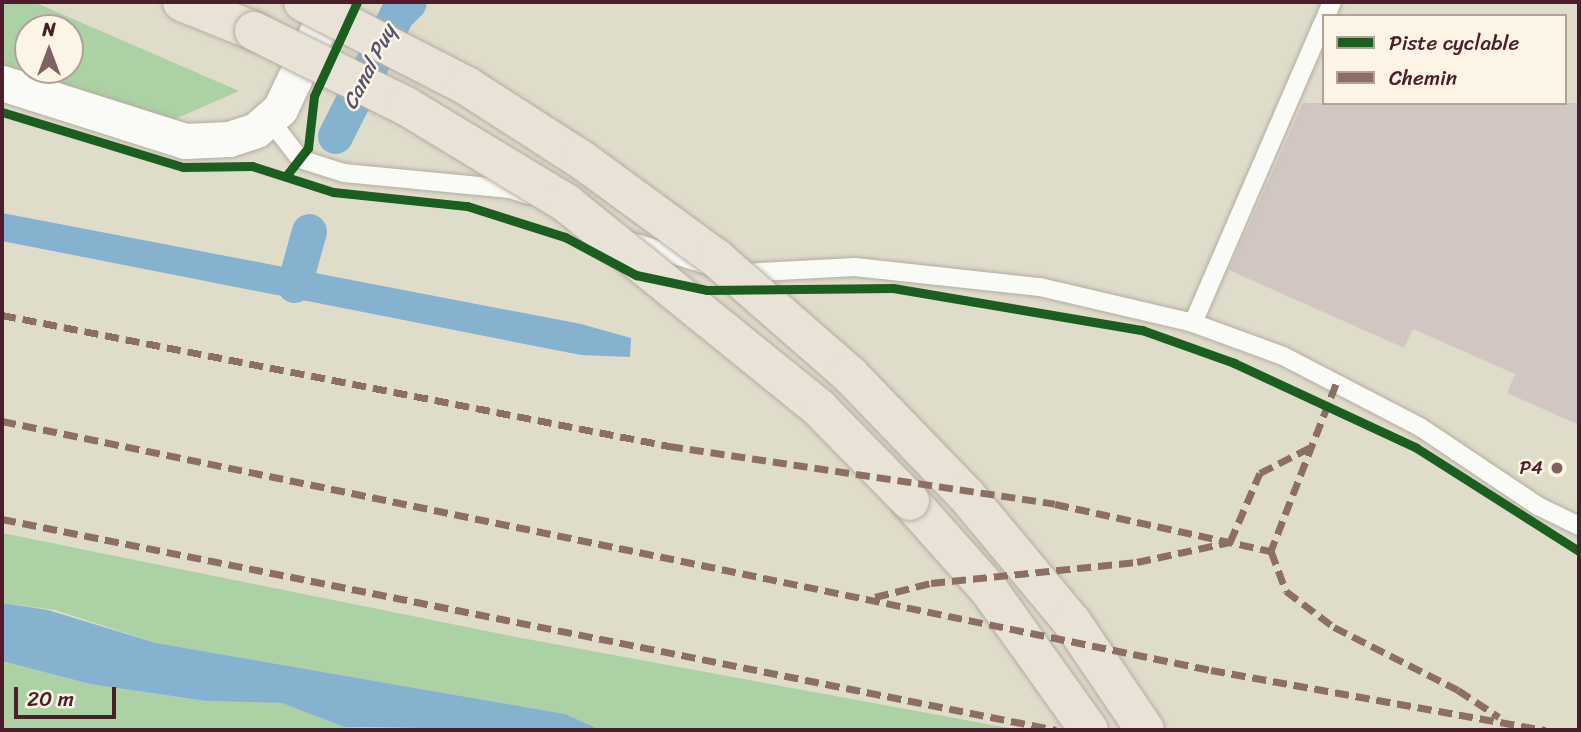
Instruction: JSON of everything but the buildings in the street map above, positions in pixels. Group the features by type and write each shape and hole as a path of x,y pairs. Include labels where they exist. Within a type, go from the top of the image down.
{"highway":[{"path":"182,2 254,31 406,106 566,204 699,307 819,408 910,501 989,590 1089,730"},
{"path":"303,2 467,86 582,160 726,267 850,375 966,495 1072,622 1145,730"}],"street":[{"path":"2,83 186,141 229,139 270,120 280,109 331,2"}],"lane":[{"path":"1194,323 1322,26"},
{"path":"270,120 300,159 344,173 510,189 558,205 641,246 712,267 752,275 855,267 1040,286 1194,323 1283,356 1420,427 1538,506 1579,526"}],"green space":[{"path":"2,2 34,2 62,14 14,14 14,70 2,66"},
{"path":"84,24 239,91 168,122 55,84 84,84"},
{"path":"2,533 516,637 1020,730 601,730 565,714 156,643 55,610 2,603"},
{"path":"2,661 90,684 206,701 282,703 344,727 399,730 2,730"}],"water":[{"path":"2,213 581,324 631,338 630,357 581,355 2,241"},
{"path":"2,603 48,610 156,643 565,714 601,730 344,727 282,703 206,701 90,684 2,661"}],"waterway":[{"name":"Canal Puy","path":"335,136 396,15 409,2"},
{"name":"Canal Puy","path":"294,285 309,231"}],"marked path":[{"path":"2,315 669,446 1055,504 1271,551"},
{"path":"1336,384 1271,551 1286,591 1334,627 1458,690 1499,717"},
{"path":"2,421 1211,670 1546,730"},
{"path":"875,597 931,583 1137,562 1230,542 1260,473 1313,446"},
{"path":"2,519 1056,730"}],"cycle path":[{"path":"286,176 308,148 314,96 357,2"},
{"path":"2,112 183,167 252,166 333,192 467,206 565,237 636,275 707,290 893,288 1142,330 1234,363 1415,447 1579,551"}],"place":[{"name":"P4","path":"1557,468"}]}
